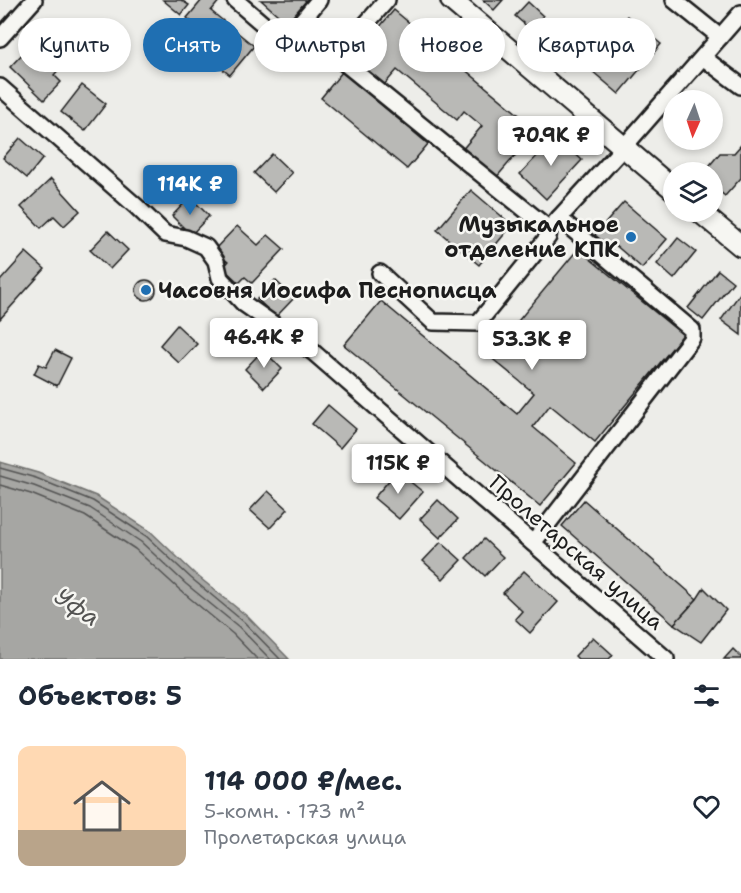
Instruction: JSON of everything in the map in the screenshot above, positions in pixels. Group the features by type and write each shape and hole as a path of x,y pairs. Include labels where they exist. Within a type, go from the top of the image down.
{"main road":[{"path":"451,0 663,181"},
{"path":"712,222 741,246"}],"street":[{"path":"0,38 34,0"},
{"path":"235,0 284,42 319,0"},
{"path":"387,0 337,57 692,330 692,338 533,543"},
{"path":"674,0 720,37"},
{"path":"380,273 433,322 478,323 548,237 554,224 741,13"},
{"path":"703,57 741,86"},
{"name":"Пролетарская улица","path":"0,87 165,234 186,238 206,247 216,261 220,278 243,303 313,352 666,659"}],"water":[{"name":"Уфа","path":"0,462 38,473 96,496 150,531 195,574 248,617 289,659 0,659"}],"building":[{"path":"163,0 181,0 189,5 181,15"},
{"path":"202,0 220,0 211,11 220,18 187,18"},
{"path":"261,0 307,0 291,18 281,18"},
{"path":"483,0 503,0 494,10"},
{"path":"528,2 543,16 541,18 517,18 515,16"},
{"path":"394,10 404,18 399,18 399,72 397,70 384,85 369,72 387,72 387,18"},
{"path":"242,36 254,46 242,60"},
{"path":"656,40 661,44 656,50"},
{"path":"18,59 18,72 57,72 54,75 61,82 44,100 10,67"},
{"path":"342,72 428,144 407,169 321,98"},
{"path":"399,72 468,72 537,130 495,179 461,151 482,126 464,111 457,120"},
{"path":"593,72 637,72 619,94"},
{"path":"82,85 106,104 85,131 61,112"},
{"path":"556,136 582,160 546,199 520,174"},
{"path":"20,138 43,158 27,178 3,158"},
{"path":"741,145 741,178 725,196 723,194 723,162 712,162 720,153 734,153"},
{"path":"272,154 292,173 274,192 254,173"},
{"path":"51,179 80,211 64,226 54,216 41,228 21,207"},
{"path":"471,190 512,225 479,265 437,230"},
{"path":"190,197 209,216 191,235 172,216"},
{"name":"Музыкальное отделение КПК","path":"624,202 667,239 642,268 614,244 611,248 595,235"},
{"path":"237,226 258,245 268,235 284,249 252,283 245,277 239,283 223,268 228,262 214,250"},
{"path":"108,231 128,250 110,269 90,250"},
{"path":"678,238 696,252 674,279 657,264"},
{"path":"578,249 683,335 595,442 550,405 533,427 576,463 540,506 344,345 381,301 517,414 534,393 489,356"},
{"path":"26,252 45,269 0,319 0,281"},
{"path":"718,270 733,282 703,320 688,308"},
{"name":"Часовня Иосифа Песнописца","path":"146,280 153,283 156,290 153,297 146,300 139,297 136,290 139,283"},
{"path":"275,280 294,298 276,317 257,299"},
{"path":"741,292 741,335 721,320"},
{"path":"177,325 197,344 179,363 160,345"},
{"path":"55,350 71,358 57,386 34,374 39,364 46,367"},
{"path":"263,350 282,369 264,388 245,369"},
{"path":"328,405 356,429 340,448 312,424"},
{"path":"397,471 423,492 399,519 374,498"},
{"path":"268,491 288,509 270,528 250,510"},
{"path":"438,500 458,519 440,538 420,519"},
{"path":"584,500 697,599 674,624 562,526"},
{"path":"484,539 503,557 485,576 466,558"},
{"path":"441,542 461,560 443,579 423,561"},
{"path":"524,571 558,602 530,633 515,619 522,611 503,593"},
{"path":"704,588 726,610 701,642 674,624"},
{"path":"593,637 613,655 609,659 578,659 575,656"},
{"path":"733,649 741,659 724,659"}],"place":[{"name":"Музыкальное отделение КПК","path":"631,237"},
{"name":"Часовня Иосифа Песнописца","path":"146,290"}]}
